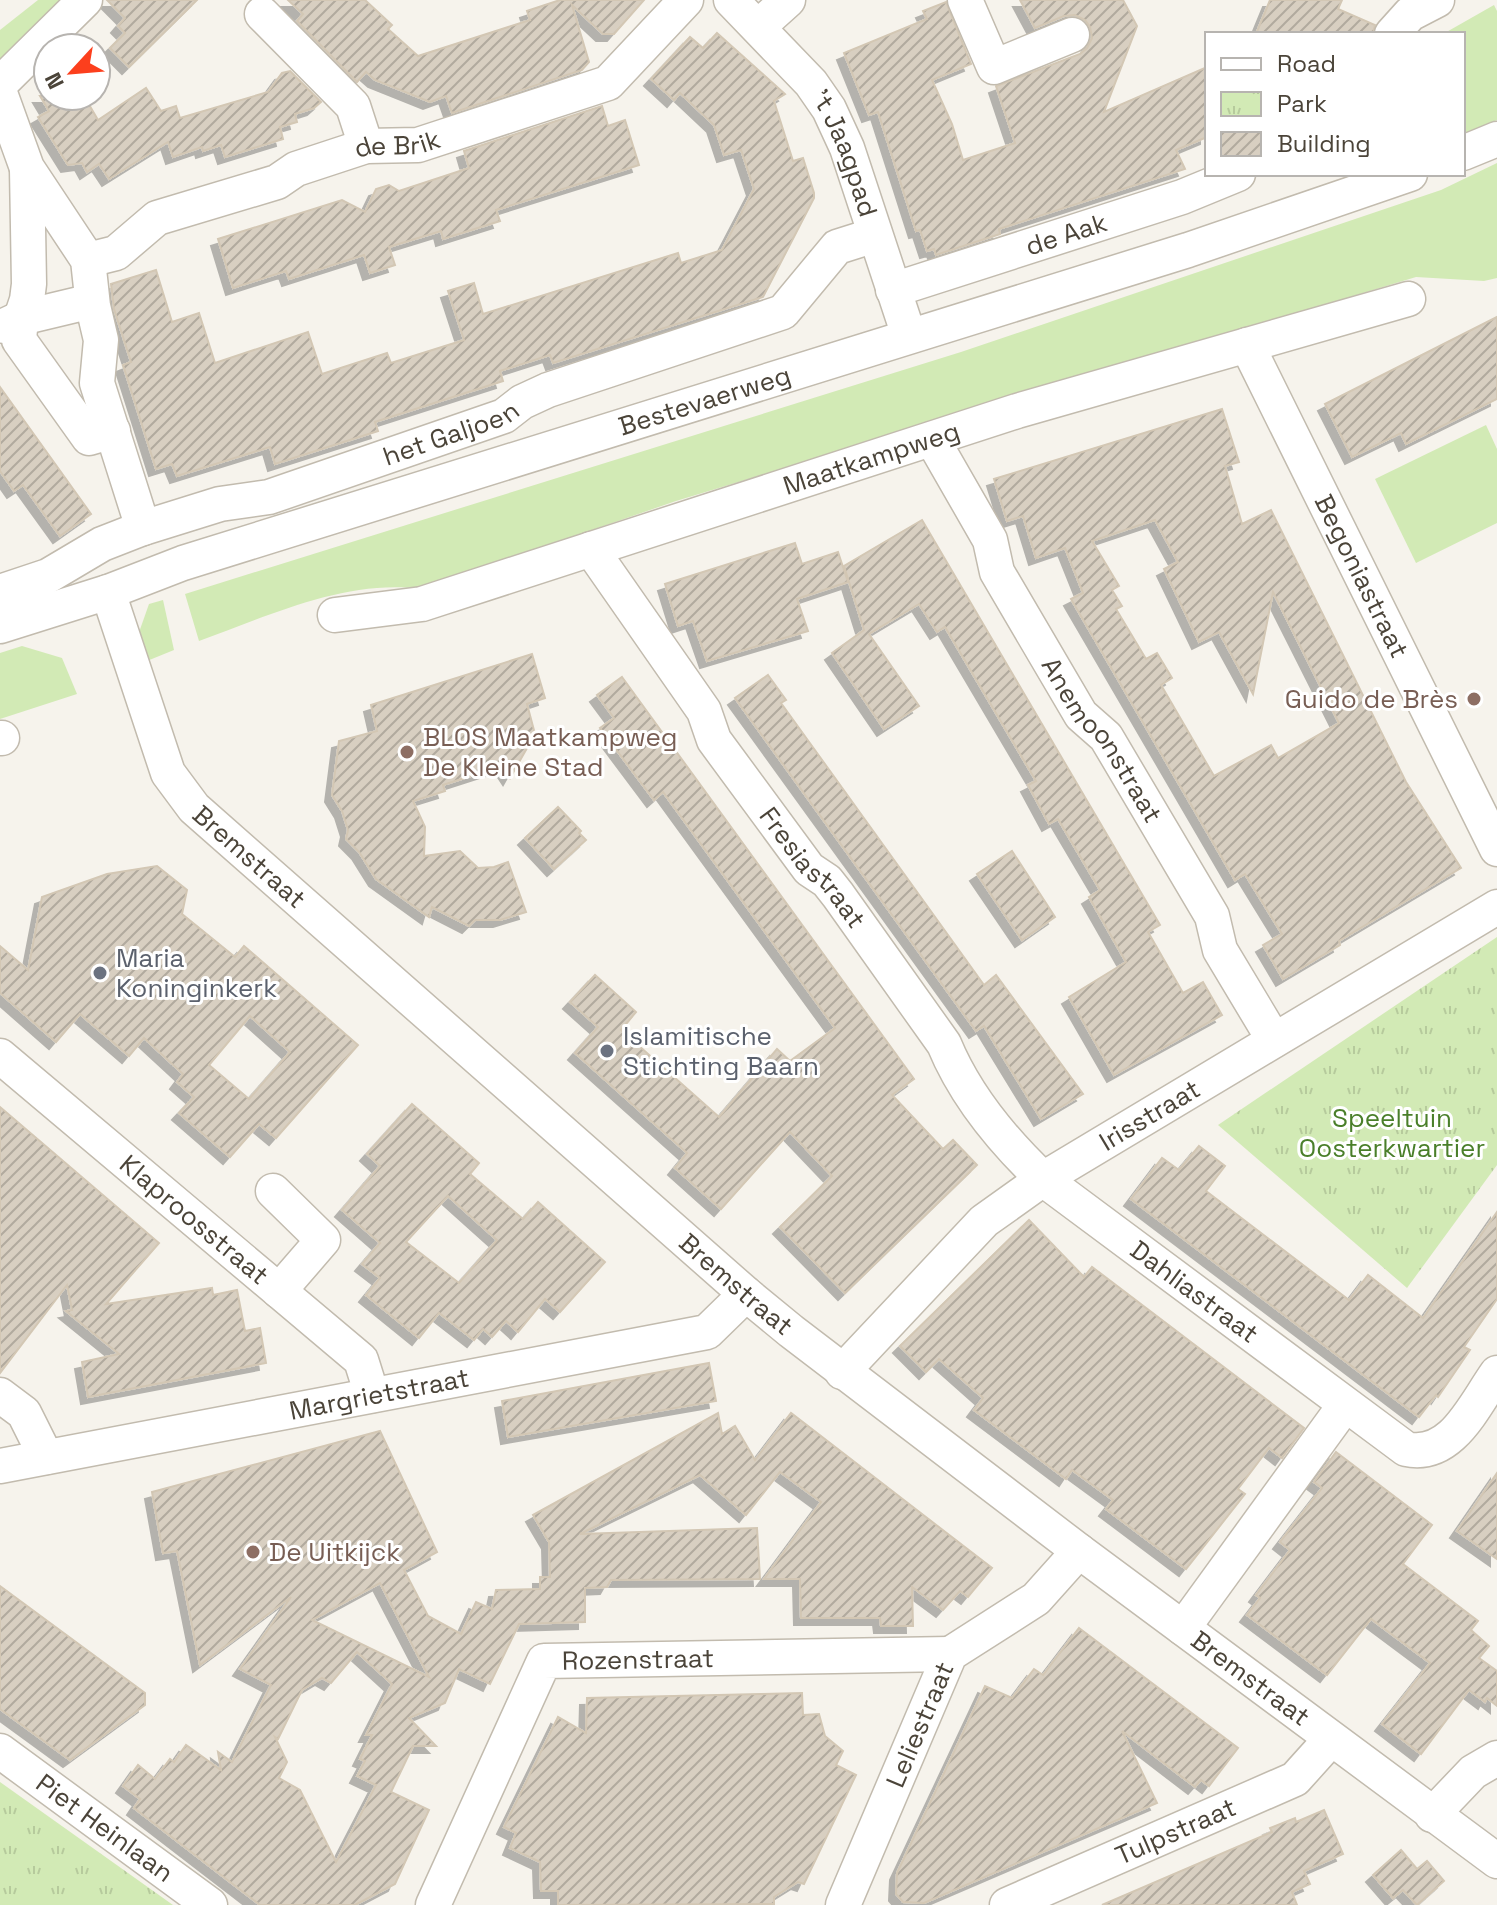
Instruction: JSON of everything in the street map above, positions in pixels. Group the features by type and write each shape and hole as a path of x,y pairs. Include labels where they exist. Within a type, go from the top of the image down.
{"street":[{"path":"0,84 85,0"},
{"name":"de Brik","path":"88,260 116,253 157,218 277,182 296,169 366,146 418,145 608,83 686,0"},
{"name":"'t Jaagpad","path":"731,0 811,83 829,109 847,148 909,336"},
{"path":"758,27 788,0"},
{"path":"965,0 994,67 1072,35"},
{"path":"262,14 353,106 366,146"},
{"path":"0,93 27,168 88,260 92,301 101,340 97,383 143,528"},
{"path":"1465,152 1497,139"},
{"path":"10,324 27,300 29,284 27,168"},
{"name":"de Aak","path":"893,290 1182,197 1233,176"},
{"name":"Bestevaerweg","path":"0,626 108,592 168,568 1188,250 1404,176"},
{"name":"het Galjoen","path":"0,592 48,576 102,544 143,528 220,504 269,497 504,416 522,402 548,390 783,312 837,247 875,235"},
{"name":"Maatkampweg","path":"335,615 422,604 1017,411 1408,299"},
{"path":"10,324 92,301"},
{"path":"10,324 89,438 113,431"},
{"name":"Begoniastraat","path":"1247,345 1497,849"},
{"name":"Anemoonstraat","path":"932,439 990,540 997,572 1081,715 1106,737 1122,762 1212,916 1220,950 1274,1040"},
{"name":"Fresiastraat","path":"591,549 704,711 714,740 809,869 827,881 838,895 944,1044 956,1072 1013,1151 1043,1179"},
{"name":"Bremstraat","path":"108,592 168,773 194,808 746,1294 842,1372 1497,1861"},
{"name":"Irisstraat","path":"842,1372 984,1221 1043,1179 1497,907"},
{"name":"Klaproosstraat","path":"0,1056 361,1360 372,1395"},
{"name":"Dahliastraat","path":"1043,1179 1406,1449 1419,1452 1436,1449 1450,1440 1497,1373"},
{"path":"273,1191 323,1240 279,1291"},
{"name":"Margrietstraat","path":"0,1466 707,1332 746,1294"},
{"path":"0,1395 24,1413 46,1457"},
{"path":"1183,1628 1345,1405"},
{"name":"Leliestraat","path":"843,1905 950,1654 1036,1599 1079,1551"},
{"name":"Rozenstraat","path":"433,1905 544,1661 950,1654"},
{"name":"Tulpstraat","path":"1007,1905 1295,1779 1331,1739"},
{"name":"Piet Heinlaan","path":"0,1751 210,1905"},
{"path":"1432,1815 1473,1772 1497,1758"}],"green space":[{"path":"38,0 67,0 0,61 0,30"},
{"path":"1494,5 1497,11 1497,120 1465,133 1465,32 1447,32"},
{"path":"1497,163 1497,278 1484,281 1416,277 676,501 421,589 393,587 336,594 199,641 185,594 961,352 1441,190"},
{"path":"1486,425 1497,449 1497,523 1416,563 1375,479"},
{"path":"163,600 174,650 142,663 137,638 149,604"},
{"path":"22,646 62,658 77,694 0,719 0,653"},
{"name":"Speeltuin Oosterkwartier","path":"1497,937 1497,1165 1407,1288 1218,1125"},
{"path":"0,1782 173,1905 0,1905"}],"building":[{"path":"107,0 197,0 129,67 112,50 112,46 125,33 118,26 125,18"},
{"path":"288,0 365,0 392,25 388,29 418,56 530,20 527,11 560,0 644,0 614,34 603,34 572,5 589,62 582,70 452,113 446,96 430,102 375,80 366,72 357,82 297,21 303,14"},
{"path":"1020,0 1123,0 1137,26 1104,112 1205,68 1205,138 1176,150 1185,169 999,229 1000,234 936,255 934,249 927,251 920,230 916,231 878,112 869,115 844,53 927,19 923,11 946,2 971,64 932,80 952,124 963,160 1015,143 996,86 1080,54 1092,38 1085,20 1075,15 1064,16 1035,28"},
{"path":"1270,0 1342,0 1338,9 1375,25 1373,32 1257,32"},
{"path":"717,33 785,94 774,101 793,161 803,158 814,193 763,297 553,363 550,355 500,371 503,381 375,422 378,431 275,464 270,447 177,476 172,464 156,469 123,365 131,362 114,309 111,284 156,270 172,322 199,313 215,363 308,332 322,374 387,353 391,363 464,340 448,291 474,283 483,314 678,253 681,263 722,250 754,189 741,150 724,155 714,125 680,93 674,100 651,79 690,37 703,48"},
{"path":"290,71 321,102 314,108 295,114 297,122 280,127 283,139 225,157 221,145 203,151 202,147 173,157 168,142 109,179 99,164 87,172 82,163 68,165 38,117 47,112 93,112 98,120 146,88 161,111 176,106 180,118 268,92 282,73"},
{"path":"602,106 608,126 625,120 639,165 496,210 500,221 443,239 441,231 389,247 395,265 370,273 364,255 289,279 286,271 233,288 218,239 342,200 365,212 376,189 389,185 399,191 469,168 464,151"},
{"path":"1497,317 1497,399 1406,444 1401,433 1352,457 1325,404"},
{"path":"0,387 91,514 60,536 23,485 14,491 0,471"},
{"path":"1222,409 1239,462 1225,466 1242,524 1271,510 1406,782 1461,868 1339,941 1340,945 1283,979 1263,945 1282,934 1245,874 1235,880 1071,599 1083,593 1065,548 1036,558 1023,516 1007,521 994,479","holes":["1155,520 1178,562 1164,569 1199,642 1219,632 1253,694 1273,592 1339,723 1278,758 1271,745 1214,776 1161,685 1172,678 1157,653 1146,659 1116,609 1122,606 1112,590 1119,586 1092,541"]},
{"path":"922,520 1160,925 1148,932 1183,993 1203,982 1222,1015 1114,1075 1069,997 1126,962 1089,897 1100,890 1058,819 1049,824 1028,785 1036,781 945,627 937,632 919,604 869,634 919,706 884,729 832,653 864,630 844,566"},
{"path":"795,543 802,564 838,552 848,582 797,599 808,631 707,661 693,621 678,626 665,584"},
{"path":"532,654 545,698 527,704 535,734 510,778 502,766 443,785 445,791 413,801 425,827 424,856 460,851 478,868 508,862 526,912 500,920 475,920 469,926 432,907 429,917 376,879 359,852 346,839 348,830 342,811 332,795 339,741 377,731 371,705"},
{"path":"768,675 786,700 781,703 984,985 996,975 1083,1094 1041,1119 984,1026 976,1031 735,698"},
{"path":"622,677 914,1079 892,1095 943,1149 953,1140 977,1165 845,1293 780,1227 832,1176 790,1132 721,1209 675,1168 687,1153 575,1053 598,1027 570,1002 595,975 636,1012 621,1030 719,1117 777,1049 790,1061 835,1028 663,792 654,800 600,728 614,718 597,695"},
{"path":"558,807 586,840 554,869 525,838"},
{"path":"1012,851 1055,917 1022,940 977,874"},
{"path":"157,866 187,890 182,914 235,957 244,946 358,1045 276,1138 259,1124 230,1157 179,1113 194,1097 177,1082 183,1074 144,1038 129,1056 80,1014 56,1042 0,993 0,946 28,970 42,897 107,874","holes":["250,1016 290,1052 249,1099 209,1065"]},
{"path":"412,1104 479,1163 470,1174 523,1219 538,1202 605,1262 560,1312 545,1299 518,1332 506,1321 492,1337 483,1329 474,1340 439,1313 419,1338 366,1295 380,1278 362,1264 380,1243 342,1210 380,1166 367,1154","holes":["448,1196 497,1240 459,1283 406,1242"]},
{"path":"0,1107 159,1243 106,1304 212,1288 213,1295 237,1290 245,1331 260,1328 266,1363 88,1397 82,1362 119,1354 66,1311 72,1310 67,1285 0,1373"},
{"path":"1199,1146 1225,1166 1206,1191 1349,1300 1368,1275 1423,1318 1497,1212 1497,1299 1464,1347 1470,1350 1438,1397 1436,1395 1419,1417 1131,1199 1162,1158 1179,1170"},
{"path":"1029,1220 1084,1277 1092,1267 1304,1428 1282,1458 1269,1448 1238,1489 1245,1494 1186,1569 1106,1509 1113,1500 1072,1470 1066,1479 974,1410 983,1398 939,1359 926,1372 900,1346"},
{"path":"709,1363 716,1401 508,1437 502,1401"},
{"path":"718,1413 722,1434 735,1426 755,1460 791,1413 992,1568 968,1597 960,1591 943,1610 912,1587 913,1626 881,1626 880,1618 801,1618 800,1579 764,1579 821,1502 780,1472 746,1515 700,1475 580,1534 757,1528 760,1579 611,1580 607,1587 585,1588 585,1622 519,1624 490,1684 459,1669 445,1703 409,1718 436,1746 413,1746 391,1792 429,1810 395,1884 355,1905 260,1905 134,1808 140,1799 123,1786 138,1765 155,1779 170,1759 174,1762 186,1745 221,1770 218,1752 232,1762 271,1685 240,1669 291,1597 200,1665 177,1551 163,1553 152,1492 380,1431 437,1552 404,1570 428,1616 461,1634 476,1602 492,1609 496,1590 540,1589 540,1577 550,1577 549,1542 533,1515","holes":["380,1583 429,1677 312,1620","357,1652 392,1684 366,1735 372,1735 360,1759 365,1761 357,1776 376,1785 336,1862 300,1790 279,1778 287,1762 275,1737 278,1739 302,1690 322,1678 331,1683"]},
{"path":"1336,1452 1432,1525 1403,1564 1478,1621 1471,1630 1489,1646 1479,1658 1497,1671 1497,1706 1487,1698 1485,1702 1469,1690 1421,1754 1382,1724 1430,1663 1371,1619 1327,1675 1247,1615 1260,1598 1256,1595 1290,1550 1280,1542 1322,1488 1314,1482"},
{"path":"1497,1473 1497,1559 1457,1531"},
{"path":"0,1586 145,1693 145,1705 70,1760 0,1709"},
{"path":"1079,1628 1238,1748 1209,1786 1201,1780 1195,1787 1122,1731 1157,1803 924,1903 903,1902 896,1894 897,1873 985,1686 1012,1698 1034,1669 1043,1675"},
{"path":"802,1693 803,1715 819,1714 825,1736 843,1751 836,1765 856,1775 804,1884 798,1882 774,1897 774,1904 558,1905 558,1891 541,1891 540,1862 510,1848 516,1833 504,1827 558,1717 586,1733 587,1698"},
{"path":"1324,1810 1343,1854 1304,1871 1310,1884 1292,1892 1297,1905 1102,1905 1272,1832 1270,1828 1295,1818 1296,1822"},
{"path":"1401,1850 1417,1869 1427,1861 1444,1881 1417,1905 1403,1890 1393,1898 1373,1875"}],"place":[{"name":"Guido de Brès","path":"1474,699"},
{"name":"BLOS Maatkampweg De Kleine Stad","path":"407,752"},
{"name":"Maria Koninginkerk","path":"100,973"},
{"name":"Islamitische Stichting Baarn","path":"607,1051"},
{"name":"De Uitkijck","path":"253,1552"}]}
